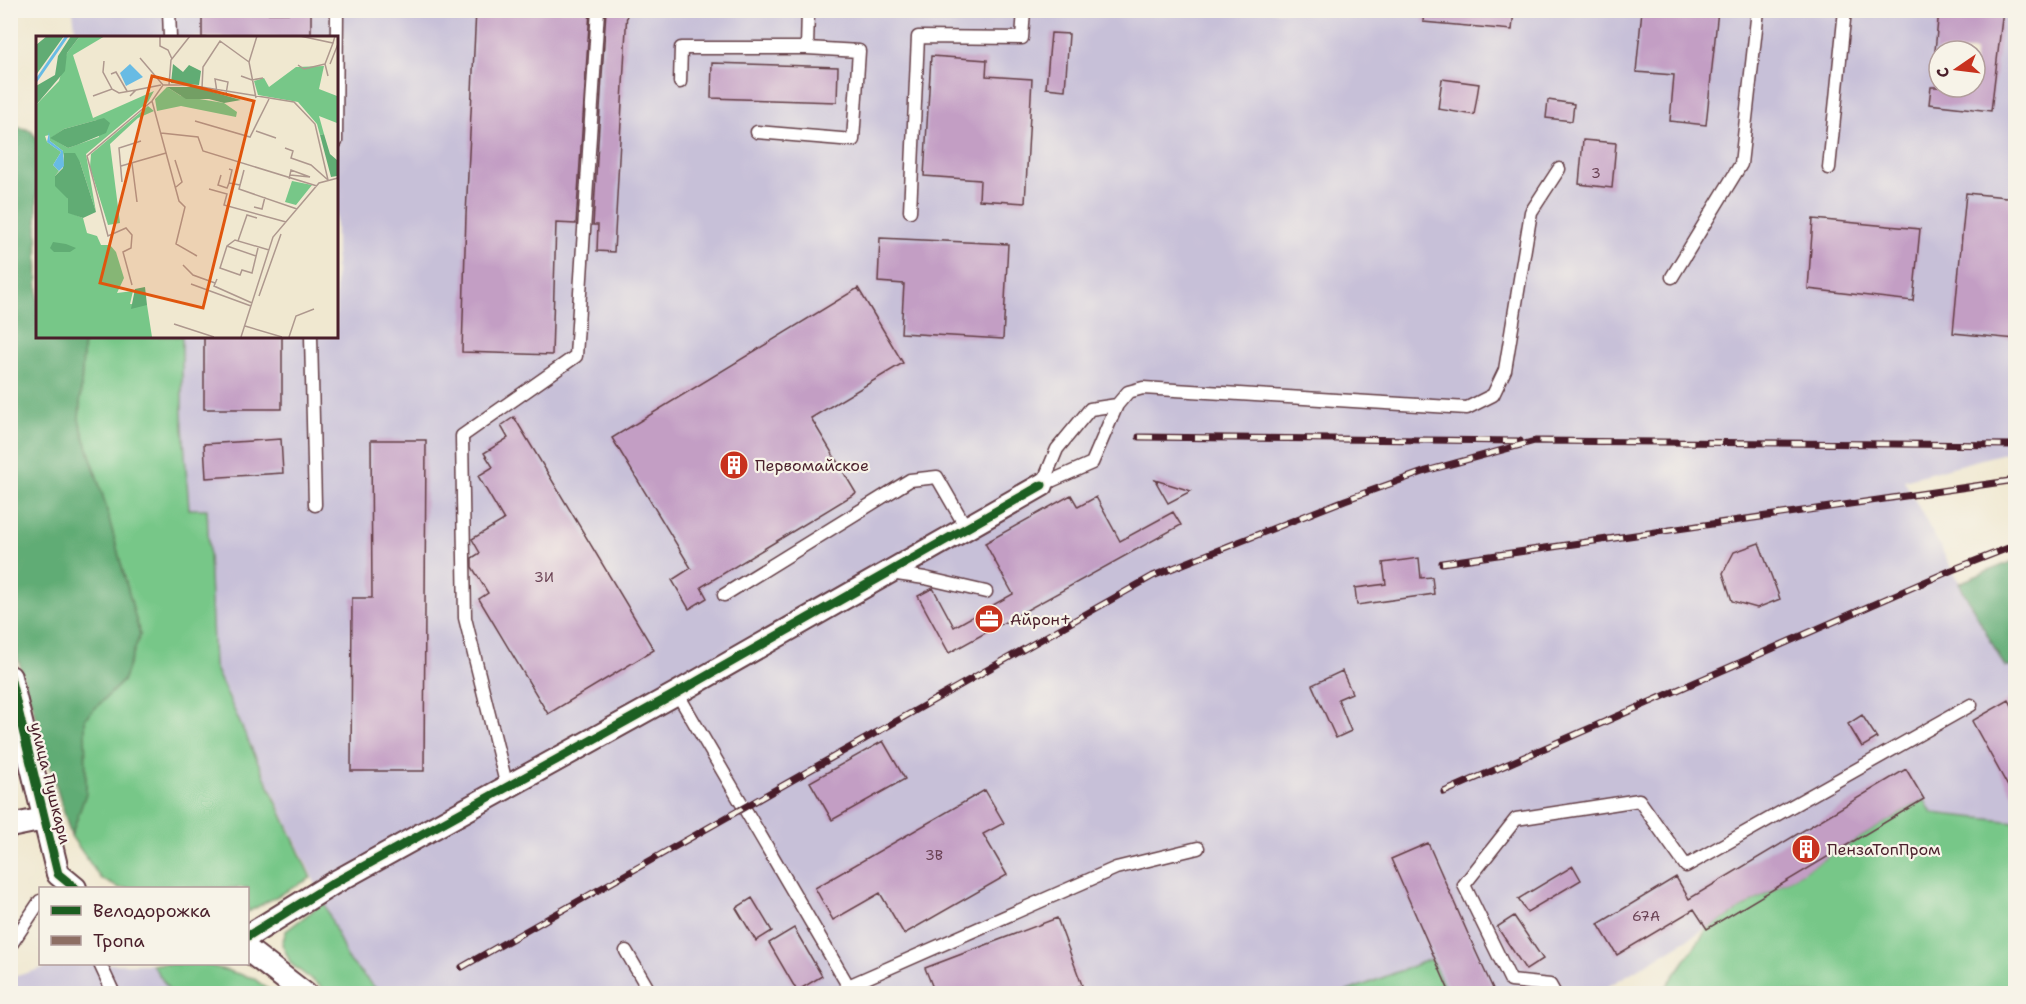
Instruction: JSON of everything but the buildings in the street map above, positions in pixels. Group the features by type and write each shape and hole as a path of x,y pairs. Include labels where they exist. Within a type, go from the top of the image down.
{"street":[{"path":"249,935 332,884 677,693 1042,486"},
{"name":"улица Пушкари","path":"10,677 44,819 63,883"},
{"name":"улица Пушкари","path":"10,826 44,819"},
{"path":"249,951 305,993"}],"lane":[{"path":"169,10 170,36"},
{"path":"337,10 337,36"},
{"path":"507,787 465,618 462,436 576,356 598,10"},
{"path":"807,48 808,10"},
{"path":"910,211 918,37 1022,38 1024,10"},
{"path":"1672,277 1741,164 1758,10"},
{"path":"1829,168 1845,10"},
{"path":"680,82 681,48 807,48 859,51 854,140 757,132"},
{"path":"1042,486 1092,463 1117,405 1128,392 1143,388 1467,408 1493,396 1504,370 1531,212 1559,170"},
{"path":"311,338 315,505"},
{"path":"1042,486 1057,449 1089,409 1117,405"},
{"path":"724,595 910,480 937,477 967,529"},
{"path":"888,573 925,578 986,592"},
{"path":"677,693 851,990 1116,868 1198,848"},
{"path":"1555,993 1550,985 1511,981 1464,885 1516,819 1638,800 1686,866 1971,705"},
{"path":"10,946 39,902"},
{"path":"626,951 651,993"},
{"path":"101,965 114,993"}],"shaded area":[{"path":"73,11 2015,11 2015,450 1904,480 2005,667 2015,667 2015,822 1932,813 1924,799 1597,993 1447,993 1431,959 1343,994 380,993 347,958 324,902 214,666 207,509 189,509 182,413 182,338 338,338 338,36 76,36"},
{"path":"54,965 153,965 171,993 11,993 10,978"}],"green space":[{"path":"17,127 30,130 36,137 36,338 84,338 79,420 104,500 140,635 123,681 85,718 86,793 71,836 17,656 11,603 10,526 16,396 10,334 10,133"},
{"path":"84,338 182,338 182,413 189,509 207,509 214,666 311,878 249,911 249,887 117,887 101,879 71,836 86,793 85,718 123,681 140,635 104,500 79,420"},
{"path":"2015,560 2015,667 2005,667 1959,583"},
{"path":"1924,799 1932,813 2015,822 2015,993 1661,994 1707,929"},
{"path":"324,902 347,958 380,993 329,993 291,964 282,944 286,931"},
{"path":"1431,959 1447,993 1343,993"},
{"path":"153,965 208,965 253,978 273,993 171,993"}],"railway":[{"path":"1139,437 1520,441"},
{"path":"462,967 1153,576 1345,500 1426,471 1535,441 2016,445"},
{"path":"1442,563 2016,480"},
{"path":"1444,792 1952,570 2016,545"}],"cycle path":[{"path":"249,935 332,884 677,693 1042,485"},
{"path":"10,677 58,874 74,887"}],"place":[{"name":"Первомайское","path":"734,465"},
{"name":"Айрон+","path":"989,619"},
{"name":"ПензаТопПром","path":"1806,849"}]}
